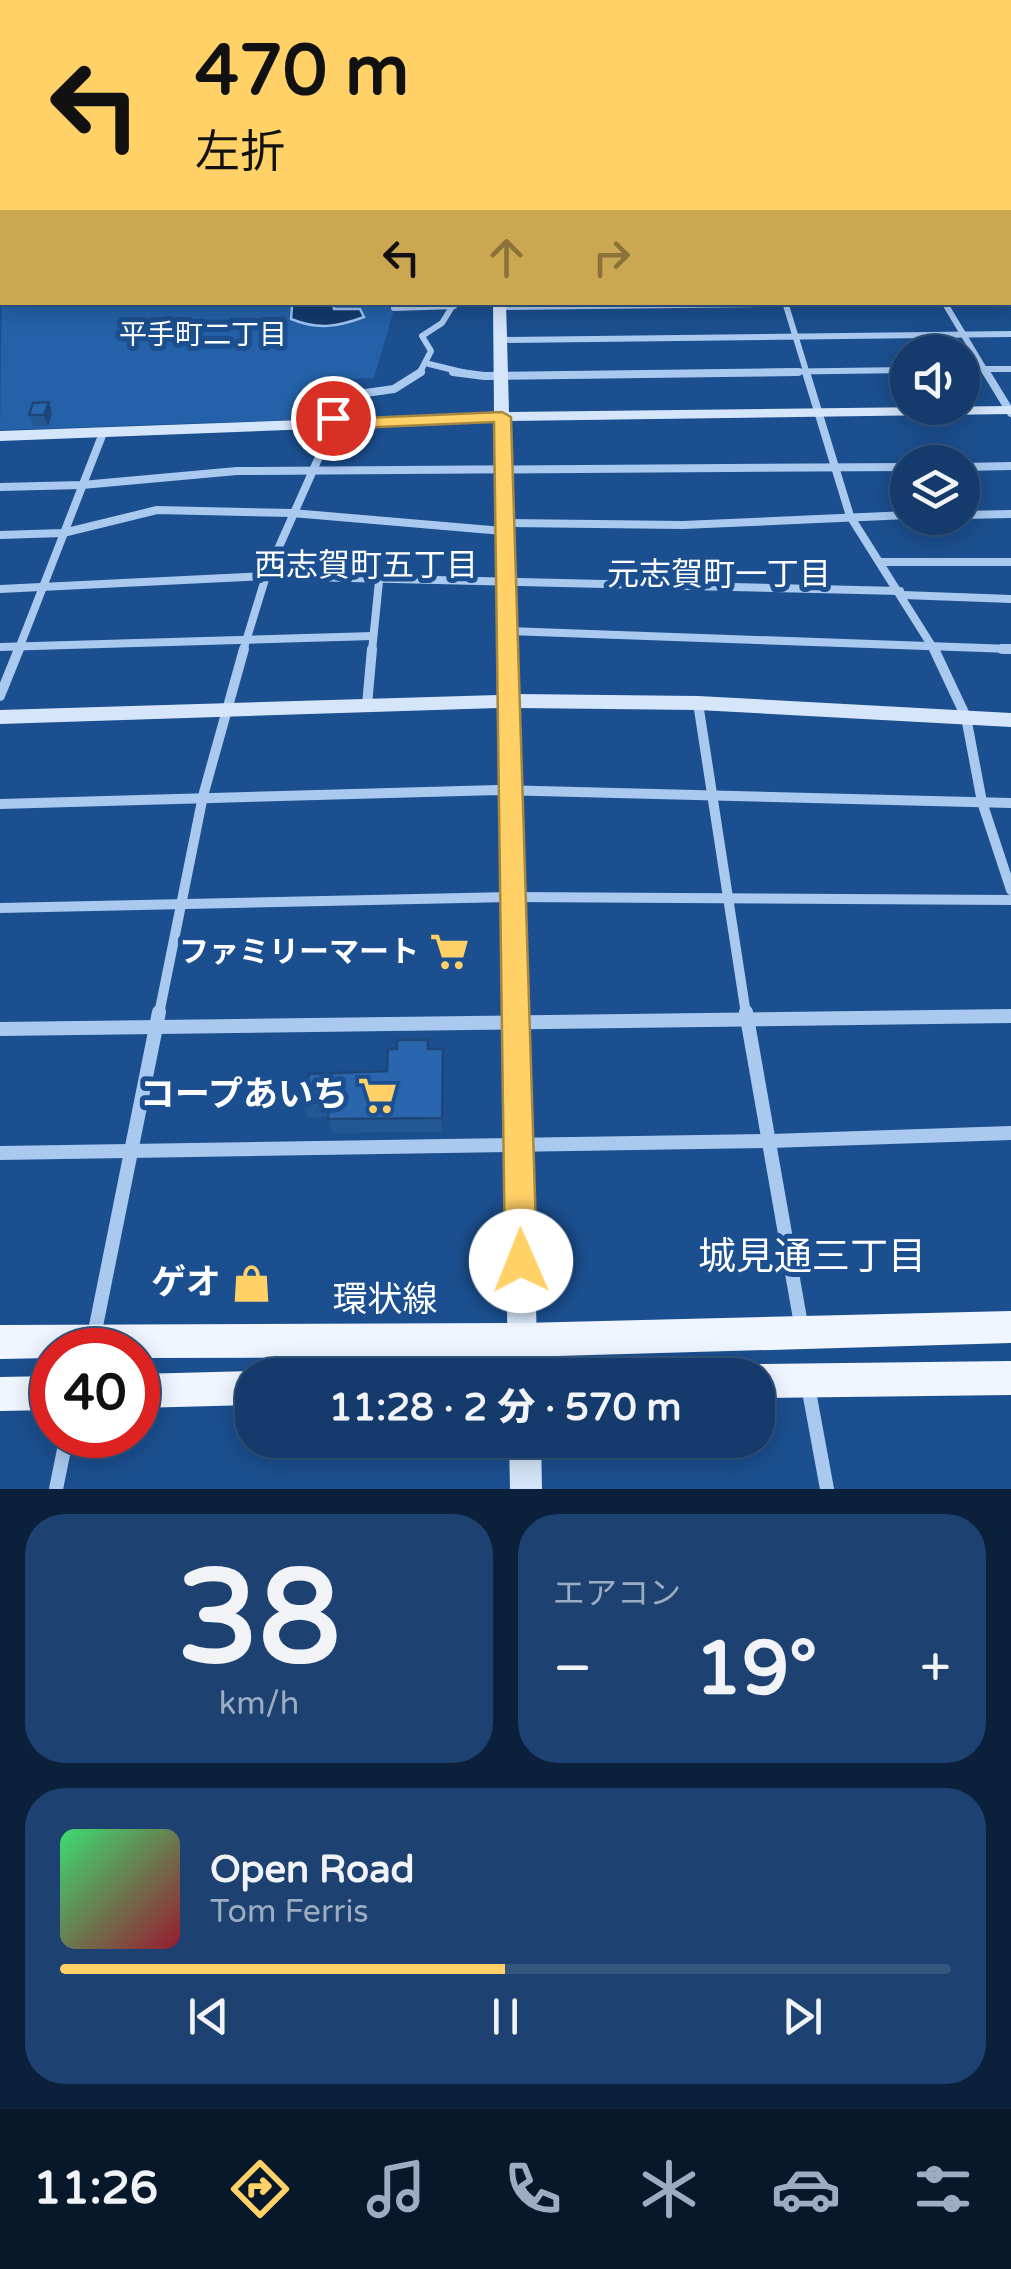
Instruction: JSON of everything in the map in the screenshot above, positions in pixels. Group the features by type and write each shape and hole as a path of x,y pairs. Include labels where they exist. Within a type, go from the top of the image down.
{"main road":[{"name":"環状線","path":"160,1341 522,1340 1011,1326"},
{"name":"環状線","path":"0,1342 30,1342"},
{"path":"775,1381 1011,1378"},
{"path":"160,1390 235,1388"},
{"path":"0,1394 30,1393"}],"street":[{"path":"394,308 439,305"},
{"path":"97,1328 203,796 266,576 332,424 337,398 372,395 400,387 428,364 431,351 422,336 442,323 453,305"},
{"path":"499,305 523,1358"},
{"path":"786,305 850,516 932,644 966,717 982,802 1011,890"},
{"path":"946,305 1010,411"},
{"path":"500,340 1011,334"},
{"path":"428,364 462,374 500,376 890,370"},
{"path":"980,369 1011,369"},
{"path":"0,436 502,417 1010,411"},
{"path":"0,696 102,433"},
{"path":"980,467 1011,466"},
{"path":"0,487 82,485 237,471 890,467"},
{"path":"0,535 64,533 157,510 292,513 504,528 890,516"},
{"path":"980,515 1011,514"},
{"path":"881,562 1011,562"},
{"path":"0,589 266,576 1011,599"},
{"path":"367,705 379,580"},
{"path":"506,631 1011,649"},
{"path":"0,647 374,636"},
{"path":"0,717 508,701 698,703 1011,720"},
{"path":"698,703 726,898 802,1331"},
{"path":"0,804 510,791 1011,803"},
{"path":"0,908 512,896 1011,900"},
{"path":"0,1029 1011,1016"},
{"path":"0,1153 770,1141 1011,1133"},
{"path":"807,1380 828,1489"},
{"path":"56,1489 62,1458"},
{"path":"525,1458 526,1489"}],"shaded area":[{"path":"2,305 395,305 374,378 349,379 344,394 334,394 328,413 321,419 0,430"},
{"path":"290,305 333,305 334,309 360,309 364,317 336,325 310,325 291,319"}],"building":[{"path":"49,402 44,415 29,415 33,403"},
{"name":"コープあいち","path":"397,1040 428,1040 428,1049 443,1049 442,1118 328,1119 329,1102 303,1103 309,1074 387,1071 388,1049 397,1049"}],"place":[{"name":"ファミリーマート","path":"449,952"},
{"name":"コープあいち","path":"378,1095"},
{"name":"ゲオ","path":"251,1283"}],"district":[{"name":"平手町二丁目","path":"203,335"},
{"name":"西志賀町五丁目","path":"366,566"},
{"name":"元志賀町一丁目","path":"719,575"},
{"name":"城見通三丁目","path":"812,1257"}],"route":[{"path":"333,418 332,424 502,417 521,1261"}]}
